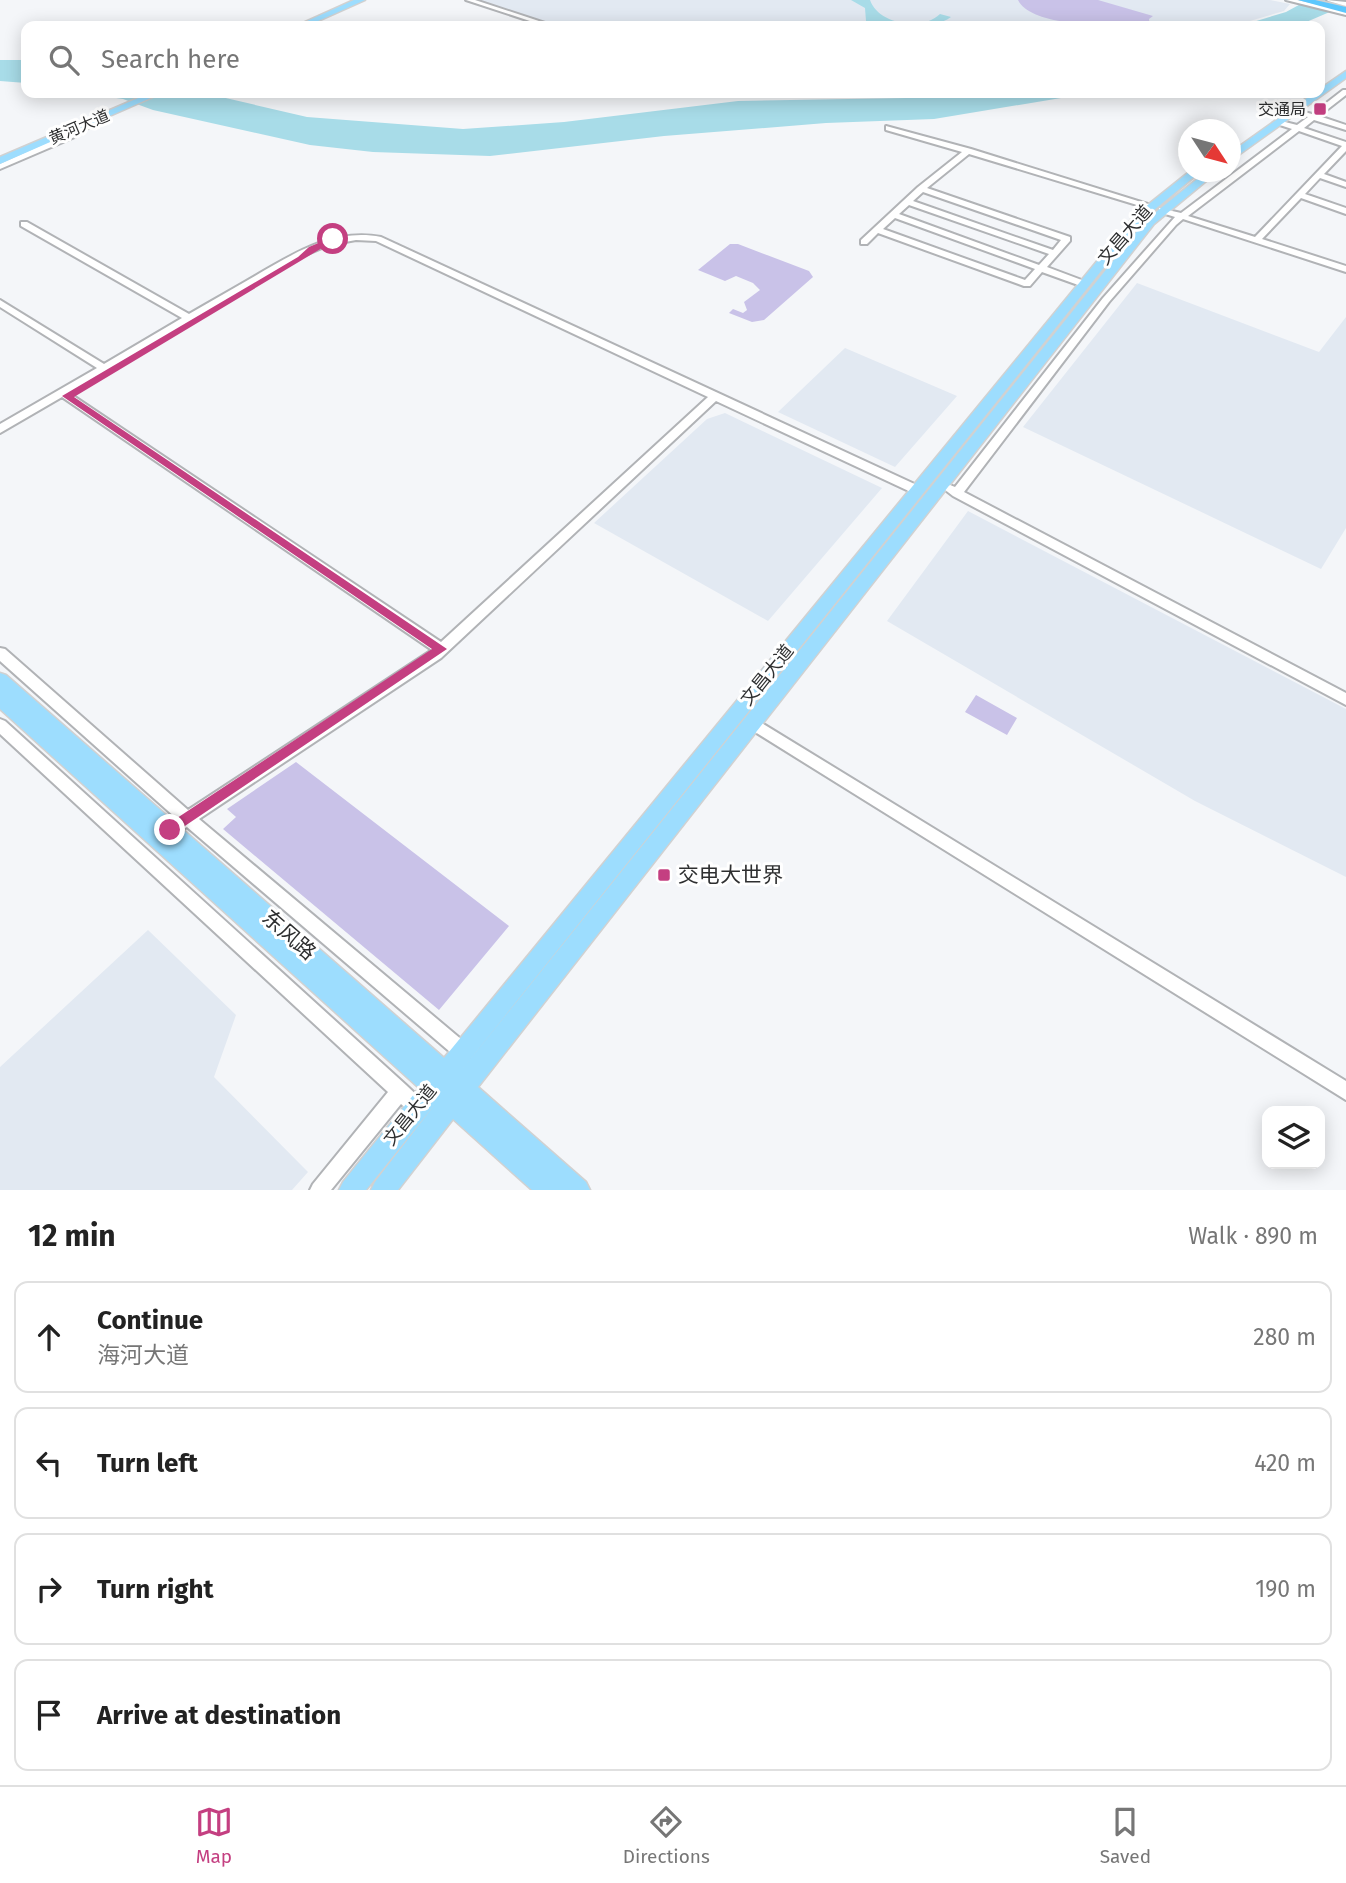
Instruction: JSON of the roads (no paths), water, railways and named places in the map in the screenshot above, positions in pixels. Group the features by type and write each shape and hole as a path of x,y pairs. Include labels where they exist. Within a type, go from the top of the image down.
{"highway":[{"path":"1318,0 1346,8"},
{"path":"1302,1 1346,8"}],"main road":[{"path":"312,21 361,0"},
{"path":"322,21 371,0"},
{"path":"1325,79 1346,64"},
{"path":"1325,90 1346,74"},
{"name":"黄河大道","path":"0,161 94,120 136,98"},
{"name":"黄河大道","path":"0,156 142,98"},
{"path":"1241,138 1298,98"},
{"path":"1241,150 1314,98"},
{"name":"文昌大道","path":"351,1190 1084,284 1184,182"},
{"name":"文昌大道","path":"383,1190 752,723 949,489 1156,208 1196,182"},
{"name":"东风路","path":"0,680 170,830 439,1080"},
{"name":"东风路","path":"0,698 457,1096 578,1190"},
{"name":"东风路","path":"457,1096 549,1190"}],"street":[{"path":"469,0 535,21"},
{"path":"1289,0 1302,1"},
{"path":"1330,0 1346,8"},
{"path":"1346,92 1341,101 1312,117 1180,217 1106,300 949,489 1346,699"},
{"path":"1296,111 1346,128"},
{"path":"0,167 75,134 94,120"},
{"path":"1256,241 1346,145 1280,122"},
{"path":"889,128 1156,208 1346,269"},
{"path":"864,242 921,189 968,151"},
{"path":"1318,175 1346,185"},
{"path":"877,230 1027,285 1067,239 921,189"},
{"path":"1299,195 1346,211"},
{"path":"907,202 1054,253"},
{"path":"892,215 1084,284"},
{"path":"24,224 189,318"},
{"path":"0,429 312,248 345,237 378,239 916,490"},
{"path":"0,436 289,266 312,248"},
{"path":"0,303 104,368"},
{"path":"67,396 442,649"},
{"path":"170,830 442,649 715,396"},
{"path":"0,653 188,818 463,1051"},
{"path":"752,723 1346,1091"},
{"path":"0,725 417,1107"},
{"path":"319,1190 400,1091"}],"water":[{"path":"851,0 870,0 882,15 894,21 866,21 865,8"},
{"path":"1308,0 1346,0 1346,5 1309,21 1256,21 1286,12"},
{"path":"940,14 951,17 943,21 929,21"},
{"path":"0,60 21,60 21,83 0,81"},
{"path":"116,98 225,98 307,117 463,129 564,122 738,101 1061,98 934,119 826,123 664,136 490,156 373,152 310,145 153,110"}],"place":[{"name":"交通局","path":"1320,109"},
{"name":"交电大世界","path":"664,875"}]}
